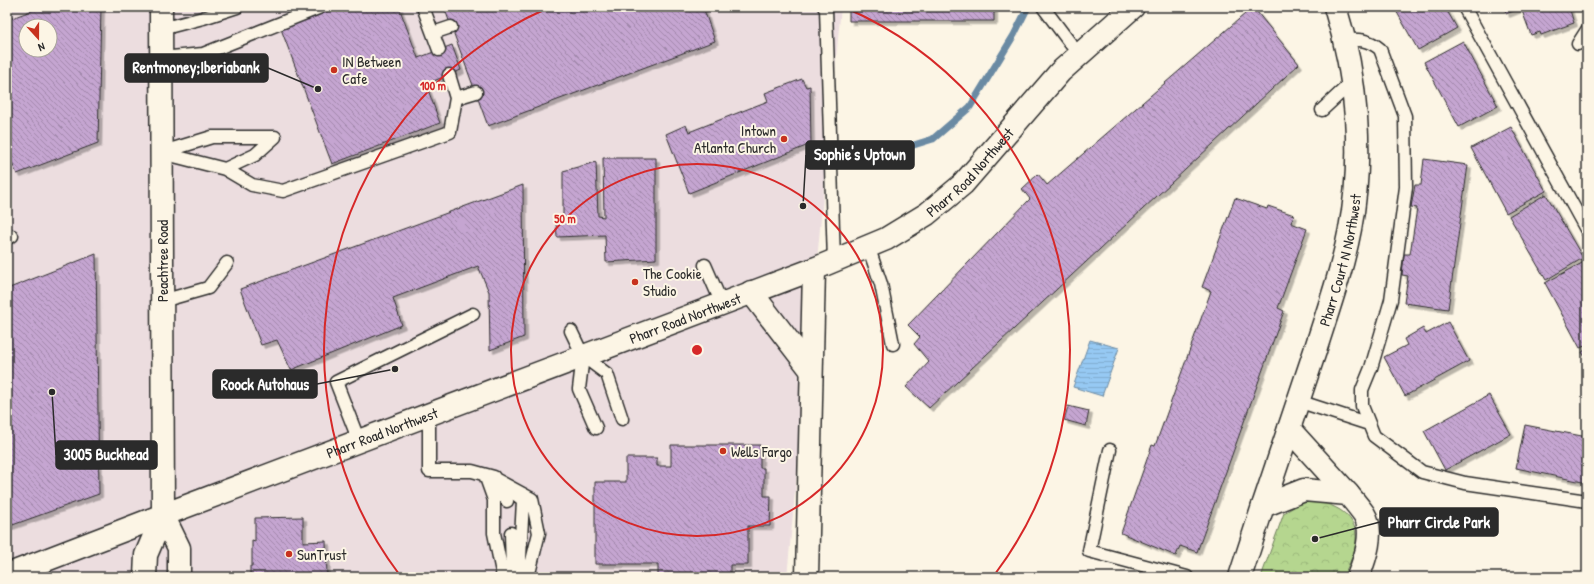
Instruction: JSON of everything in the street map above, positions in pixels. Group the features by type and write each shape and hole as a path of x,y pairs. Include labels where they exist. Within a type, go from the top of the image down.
{"main road":[{"name":"Peachtree Road","path":"161,7 163,515"},
{"name":"Pharr Road Northwest","path":"7,575 814,269 886,239 927,214 963,184 1060,72 1133,7"},
{"name":"Pharr Court N Northwest","path":"1240,577 1340,274 1351,227 1357,171 1356,116 1352,82 1344,40 1335,7"},
{"path":"807,577 814,269"},
{"path":"751,292 811,370"},
{"path":"1289,429 1365,515 1369,538 1366,554 1358,577"},
{"path":"1263,506 1304,490 1348,494"},
{"path":"145,577 146,554 163,515"},
{"path":"163,515 179,548 179,577"}],"lane":[{"path":"160,29 203,18 237,7"},
{"path":"161,58 204,54 321,7"},
{"path":"423,7 439,50"},
{"path":"824,7 826,8 831,134 834,261"},
{"path":"1043,7 1079,55"},
{"path":"1464,7 1587,231"},
{"path":"433,33 451,27"},
{"path":"1578,44 1587,30"},
{"path":"1344,40 1361,39 1372,42 1380,49 1404,116 1406,187 1391,300 1371,368 1362,390 1362,406 1374,436 1422,472 1465,483 1587,500"},
{"path":"162,153 225,169 252,185 283,192 450,132 456,98 449,75"},
{"path":"1322,110 1352,82"},
{"path":"456,98 476,92"},
{"path":"162,153 212,137 275,137 255,155 225,169"},
{"path":"868,246 881,284 893,344"},
{"path":"162,301 208,288 227,263"},
{"path":"705,265 722,304"},
{"path":"359,441 336,382 473,314"},
{"path":"571,331 583,356 607,374 622,419"},
{"path":"583,356 579,389 596,428"},
{"path":"1298,401 1369,424"},
{"path":"429,414 429,471 472,471 492,477 532,499 539,533 528,577"},
{"path":"1110,450 1089,551 1187,577"},
{"path":"492,477 507,501"},
{"path":"492,477 494,533 503,577"},
{"path":"492,477 523,500 519,577"},
{"path":"511,533 513,577"}],"shaded area":[{"path":"7,7 841,7 787,577 7,577"}],"green space":[{"path":"1307,499 1336,508 1350,519 1354,527 1356,536 1355,548 1343,577 1261,577 1284,513"}],"water":[{"path":"1090,340 1119,348 1102,396 1073,387"}],"building":[{"path":"41,7 101,7 98,143 17,174 7,153 7,20"},
{"path":"339,7 399,7 418,58 452,45 461,70 426,84 440,123 332,164 281,29"},
{"path":"444,7 703,7 715,41 488,126"},
{"path":"849,7 994,7 994,21 849,21"},
{"path":"1253,7 1299,64 929,408 906,387 929,362 914,344 920,337 908,325 1030,199 1022,189 1038,174 1047,185"},
{"path":"1394,7 1445,7 1457,28 1418,50"},
{"path":"1504,7 1569,7 1574,23 1541,35 1540,32 1531,35 1521,8 1506,14"},
{"path":"1463,41 1498,106 1459,127 1424,62"},
{"path":"802,79 806,87 810,86 811,144 689,193 666,134 686,125 689,132 768,101 765,93"},
{"path":"1511,127 1546,191 1506,213 1471,148"},
{"path":"603,158 656,158 656,259 606,262 605,235 557,237 556,222 563,223 563,171 596,162 598,216 604,217"},
{"path":"1424,159 1468,165 1448,309 1404,303 1408,276 1402,275 1404,254 1410,254 1417,208 1411,207 1415,185 1421,185"},
{"path":"523,185 524,337 490,350 489,292 478,266 393,298 402,325 291,370 277,340 261,345 240,289"},
{"path":"1546,194 1583,258 1546,280 1509,216"},
{"path":"1235,198 1267,209 1268,206 1294,215 1291,223 1307,229 1278,308 1284,311 1197,552 1180,546 1176,556 1121,533 1152,445 1155,446 1211,291 1202,287"},
{"path":"96,254 99,494 7,527 7,289"},
{"path":"1584,262 1587,267 1587,345 1580,348 1545,283"},
{"path":"1448,322 1469,361 1405,396 1384,357 1407,345 1404,339 1423,328 1426,334"},
{"path":"1587,349 1587,361 1582,352"},
{"path":"1489,395 1511,434 1445,470 1424,431"},
{"path":"1068,406 1089,411 1086,426 1064,420"},
{"path":"1525,425 1587,437 1587,483 1516,468"},
{"path":"671,445 760,445 760,468 764,468 764,496 771,496 770,526 748,526 748,565 730,565 730,577 658,577 658,564 595,564 595,482 626,482 626,458 657,458 657,466 671,466"},
{"name":"SunTrust","path":"303,517 303,542 326,541 327,577 250,577 250,566 252,566 252,540 255,541 255,518"}],"waterway":[{"path":"856,163 933,139 970,107 1014,35 1028,7"}],"place":[{"name":"IN Between Cafe","path":"334,70"},
{"name":"Rentmoney;Iberiabank","path":"318,89"},
{"name":"Intown Atlanta Church","path":"784,139"},
{"name":"Sophie's Uptown","path":"803,206"},
{"name":"The Cookie Studio","path":"635,282"},
{"name":"Roock Autohaus","path":"395,369"},
{"name":"3005 Buckhead","path":"52,392"},
{"name":"Wells Fargo","path":"723,451"},
{"name":"Pharr Circle Park","path":"1315,539"},
{"name":"SunTrust","path":"289,554"}]}
